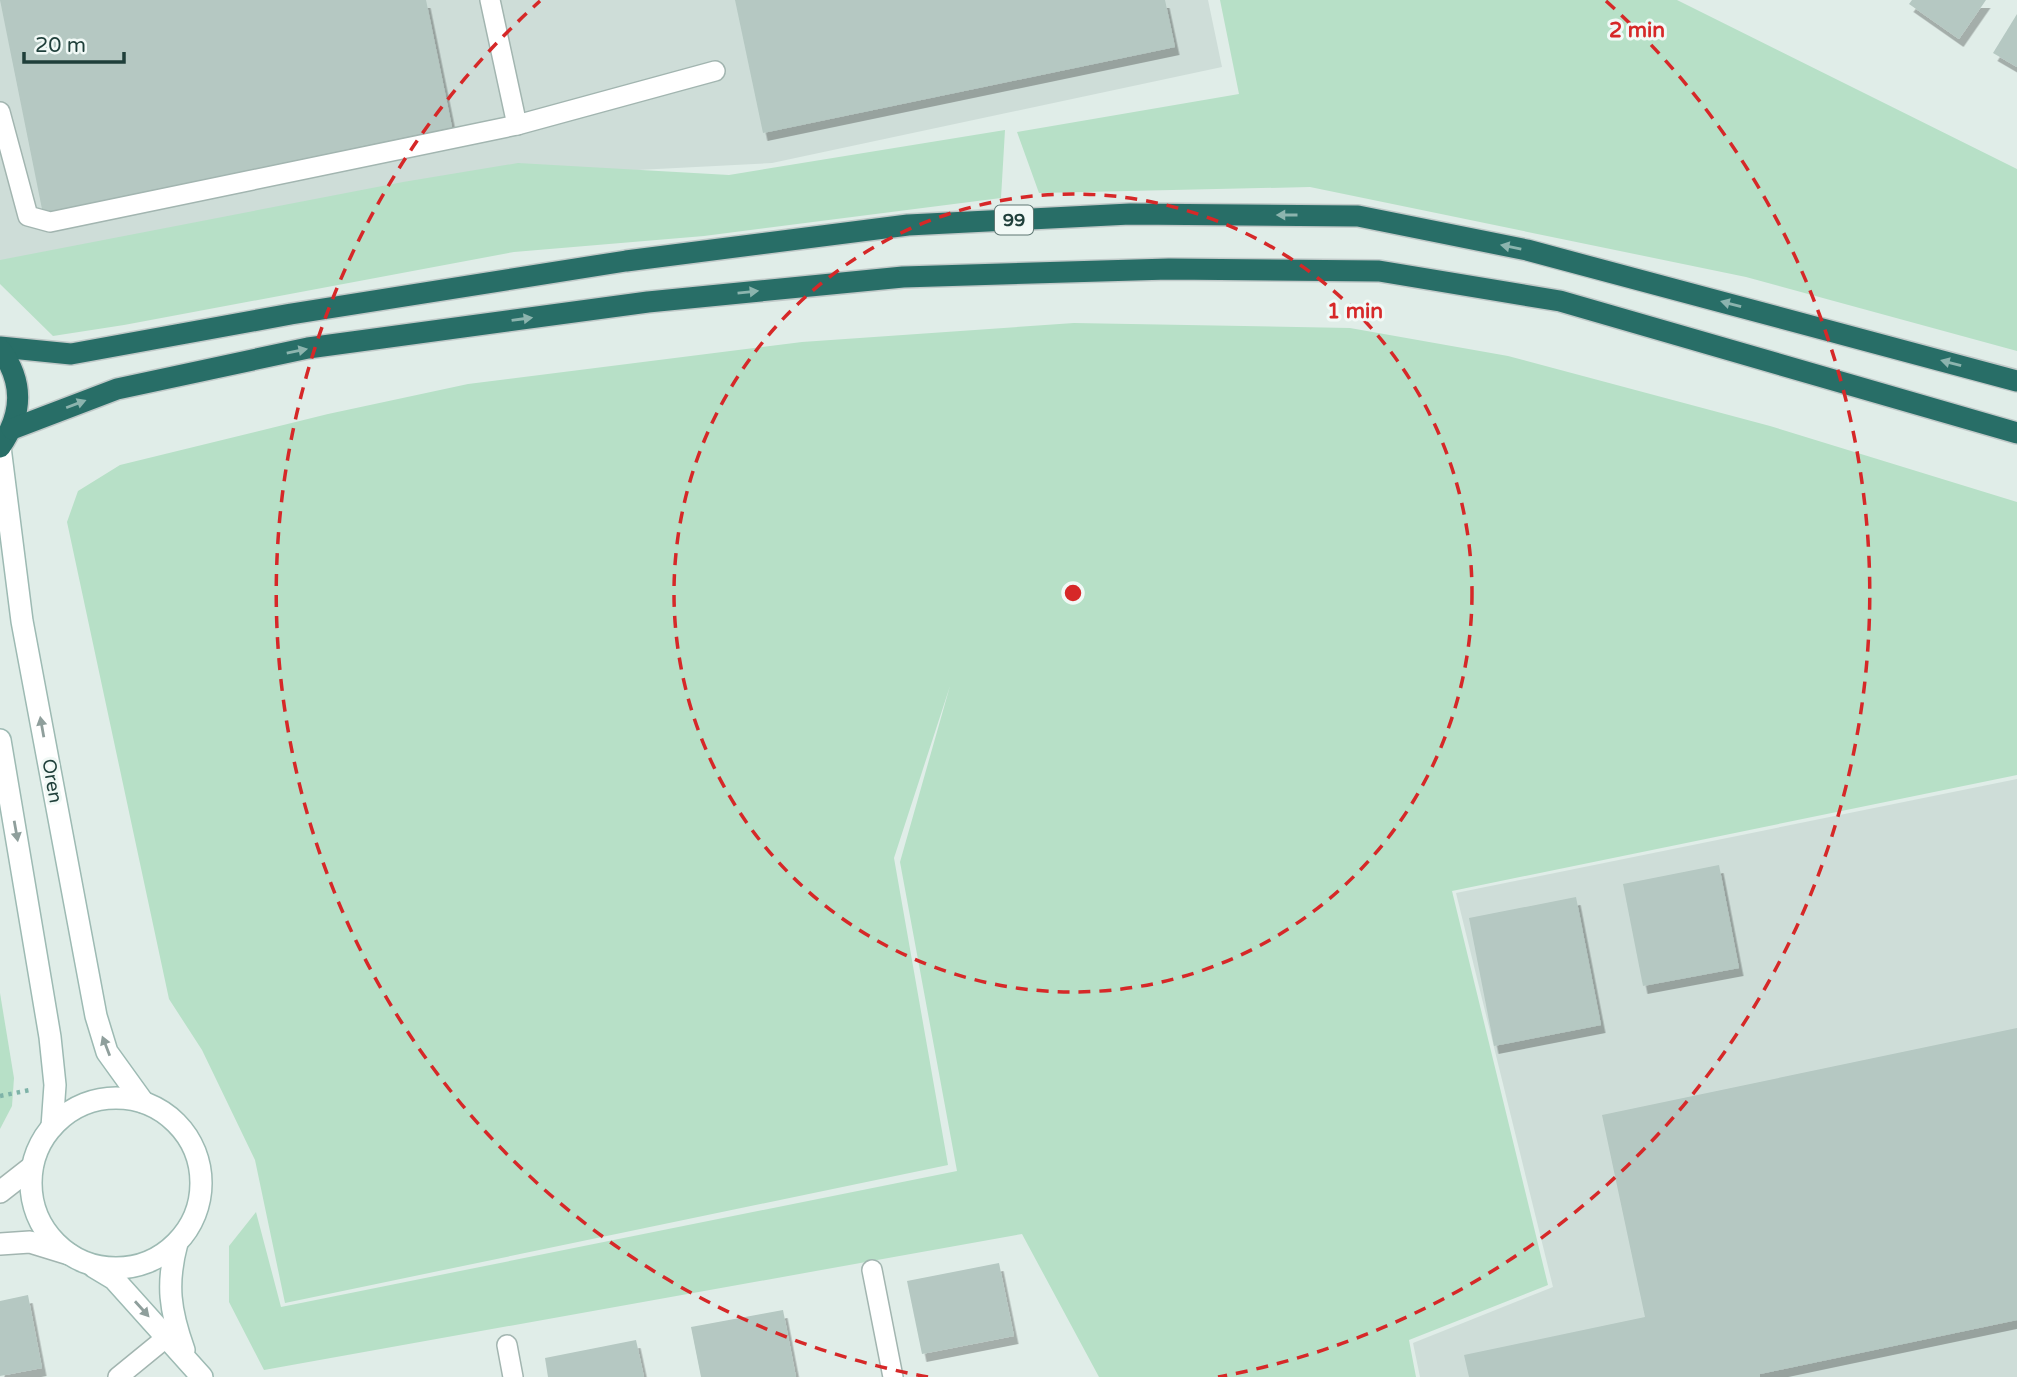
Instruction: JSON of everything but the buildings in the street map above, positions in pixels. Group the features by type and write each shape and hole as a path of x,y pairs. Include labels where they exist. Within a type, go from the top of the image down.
{"highway":[{"name":"99","path":"0,348 71,354 291,314 626,261 908,225 1130,214 1358,216 1527,250 2017,381"},
{"path":"12,429 117,389 308,348 648,302 903,276 1169,269 1379,271 1560,301 2017,433"},
{"name":"99","path":"0,348 11,364 18,386 18,407 12,429 0,447"}],"street":[{"name":"Oren","path":"0,447 22,621 96,1016 107,1052 143,1102"},
{"path":"0,740 50,1037 55,1085 52,1127"},
{"path":"69,1254 53,1241 42,1225 33,1197 32,1167 40,1145 52,1127 70,1112 91,1102 114,1098 143,1102 168,1115 188,1136 200,1163 202,1192 194,1219 177,1243 154,1260 136,1266 116,1268 92,1265"},
{"path":"0,1192 32,1167"},
{"path":"0,1244 30,1242 69,1254 114,1279 202,1377"},
{"path":"177,1243 169,1279 172,1307 187,1359"}],"lane":[{"path":"491,0 517,125"},
{"path":"0,112 28,216 50,222 517,125 715,71"},
{"path":"872,1270 893,1377"},
{"path":"118,1377 167,1337"},
{"path":"507,1345 513,1377"}],"shaded area":[{"path":"0,0 1208,0 1222,67 772,163 540,175 0,277"},
{"path":"2017,779 2017,1377 1420,1377 1413,1343 1553,1287 1456,893"}],"green space":[{"path":"1220,0 1677,0 2017,169 2017,351 1746,277 1310,187 1039,193 1017,132 1239,94"},
{"path":"1005,130 1001,198 704,236 514,252 53,336 0,284 0,260 403,182 518,163 729,175"},
{"path":"1074,323 1350,328 1508,356 1770,426 2017,502 2017,775 1452,891 1548,1285 1409,1340 1416,1377 1099,1377 1022,1234 264,1370 229,1302 229,1246 256,1212 281,1307 957,1171 900,862 950,686 894,858 948,1165 285,1303 255,1160 202,1050 169,999 67,522 78,491 120,465 328,414 468,384 802,342"},
{"path":"0,993 14,1078 12,1106 0,1129"}]}
